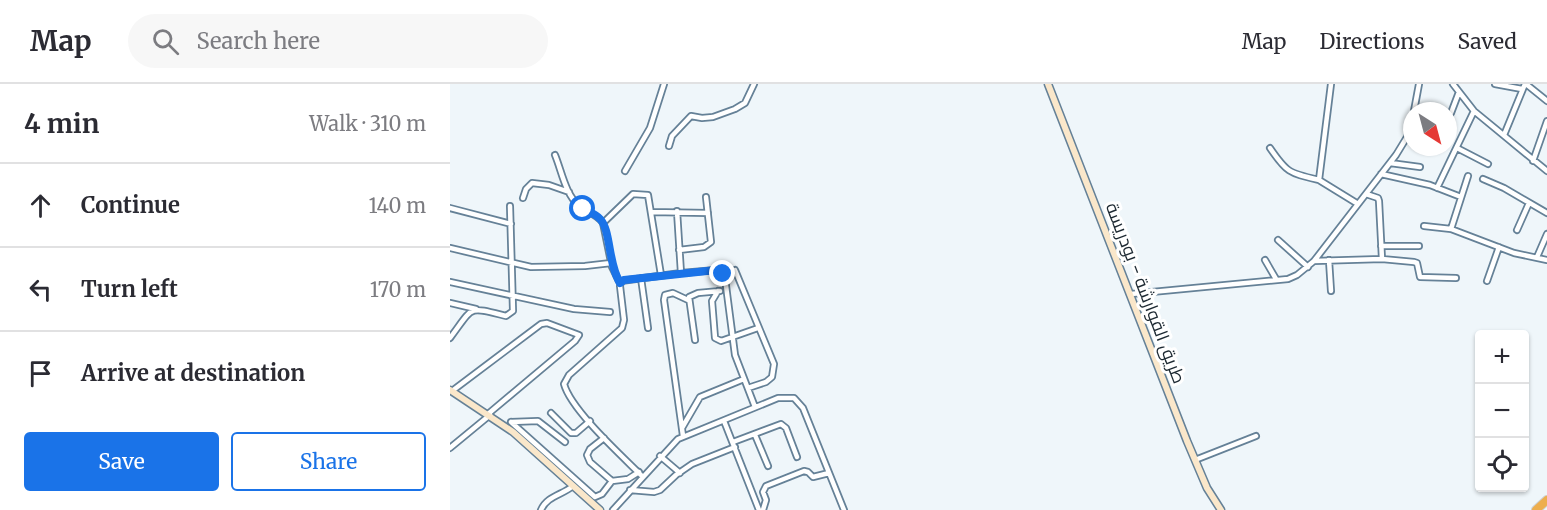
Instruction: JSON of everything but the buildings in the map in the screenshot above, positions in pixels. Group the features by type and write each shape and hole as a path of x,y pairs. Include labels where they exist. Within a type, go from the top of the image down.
{"highway":[{"path":"1536,510 1547,500"}],"main road":[{"name":"طريق القوارشة - بودريسة","path":"1048,84 1195,460 1207,488 1221,510"},
{"path":"451,390 502,424 546,458 600,510"}],"street":[{"path":"625,171 650,128 664,84"},
{"path":"669,146 672,136 691,116 713,117 735,109 745,103 754,84"},
{"path":"1319,180 1330,84"},
{"path":"1416,102 1419,84"},
{"path":"1453,84 1474,111 1547,171"},
{"path":"1495,84 1524,86 1547,100"},
{"path":"1504,135 1524,86"},
{"path":"1455,102 1459,92"},
{"path":"1474,111 1457,148 1488,164"},
{"path":"1533,160 1547,121"},
{"path":"1131,294 1288,279 1314,261 1403,143"},
{"path":"1270,148 1287,170 1319,180 1359,204"},
{"path":"555,155 569,192 579,206 595,214 603,223 611,263 620,283 624,320 622,328 568,375 565,381 568,394 604,438 640,474"},
{"path":"1437,188 1453,156"},
{"path":"1390,163 1420,167"},
{"path":"1381,174 1437,188 1461,198"},
{"path":"1451,229 1468,176"},
{"path":"1483,179 1504,188 1547,213"},
{"path":"523,198 526,189 532,183 549,185 569,192"},
{"path":"603,223 635,193 649,196 661,275"},
{"path":"1366,194 1379,199 1382,259"},
{"path":"679,250 708,245 711,239 705,197"},
{"path":"1517,230 1529,204"},
{"path":"450,303 508,315 514,309 510,206"},
{"path":"450,208 511,224"},
{"path":"677,211 681,273"},
{"path":"651,212 708,213"},
{"path":"1424,226 1451,229 1514,253 1547,260"},
{"path":"1537,257 1547,234"},
{"path":"1278,240 1308,267"},
{"path":"1381,246 1419,246"},
{"path":"1487,281 1498,247"},
{"path":"450,249 531,267 611,263"},
{"path":"1314,261 1382,259 1416,262 1420,277 1456,278"},
{"path":"1265,260 1276,279"},
{"path":"1329,261 1331,291"},
{"path":"735,270 774,363 772,377 766,382 748,388"},
{"path":"620,283 624,280 661,275 718,271 725,278 735,355 755,407"},
{"path":"641,278 648,328"},
{"path":"450,282 574,309 610,312"},
{"path":"695,340 688,300 692,294 726,290"},
{"path":"718,291 712,301 715,338 721,340 758,328"},
{"path":"683,436 664,300 665,295 673,293 688,300"},
{"path":"450,338 467,315 476,309"},
{"path":"450,448 575,341 579,335 547,323 541,324 451,390"},
{"path":"682,429 700,397 744,379"},
{"path":"613,510 640,474 683,436 785,397 798,401 806,412 844,510"},
{"path":"551,413 571,433 576,433 590,421"},
{"path":"502,424 538,421 565,442"},
{"path":"724,421 761,510"},
{"path":"511,422 546,458 595,497 602,494 612,481 628,479 640,474"},
{"path":"630,490 654,492 660,490 692,464 781,424 784,425 797,457"},
{"path":"755,435 768,466"},
{"path":"1195,460 1256,436"},
{"path":"604,438 590,449 587,455 590,462 612,481"},
{"path":"660,456 680,473"},
{"path":"761,510 766,500 763,492 766,486 804,471 813,477 829,473"},
{"path":"541,510 549,499 573,486"}],"route":[{"path":"583,209 595,214 603,223 613,271 620,283 624,280 681,273 716,270 723,274"}]}
